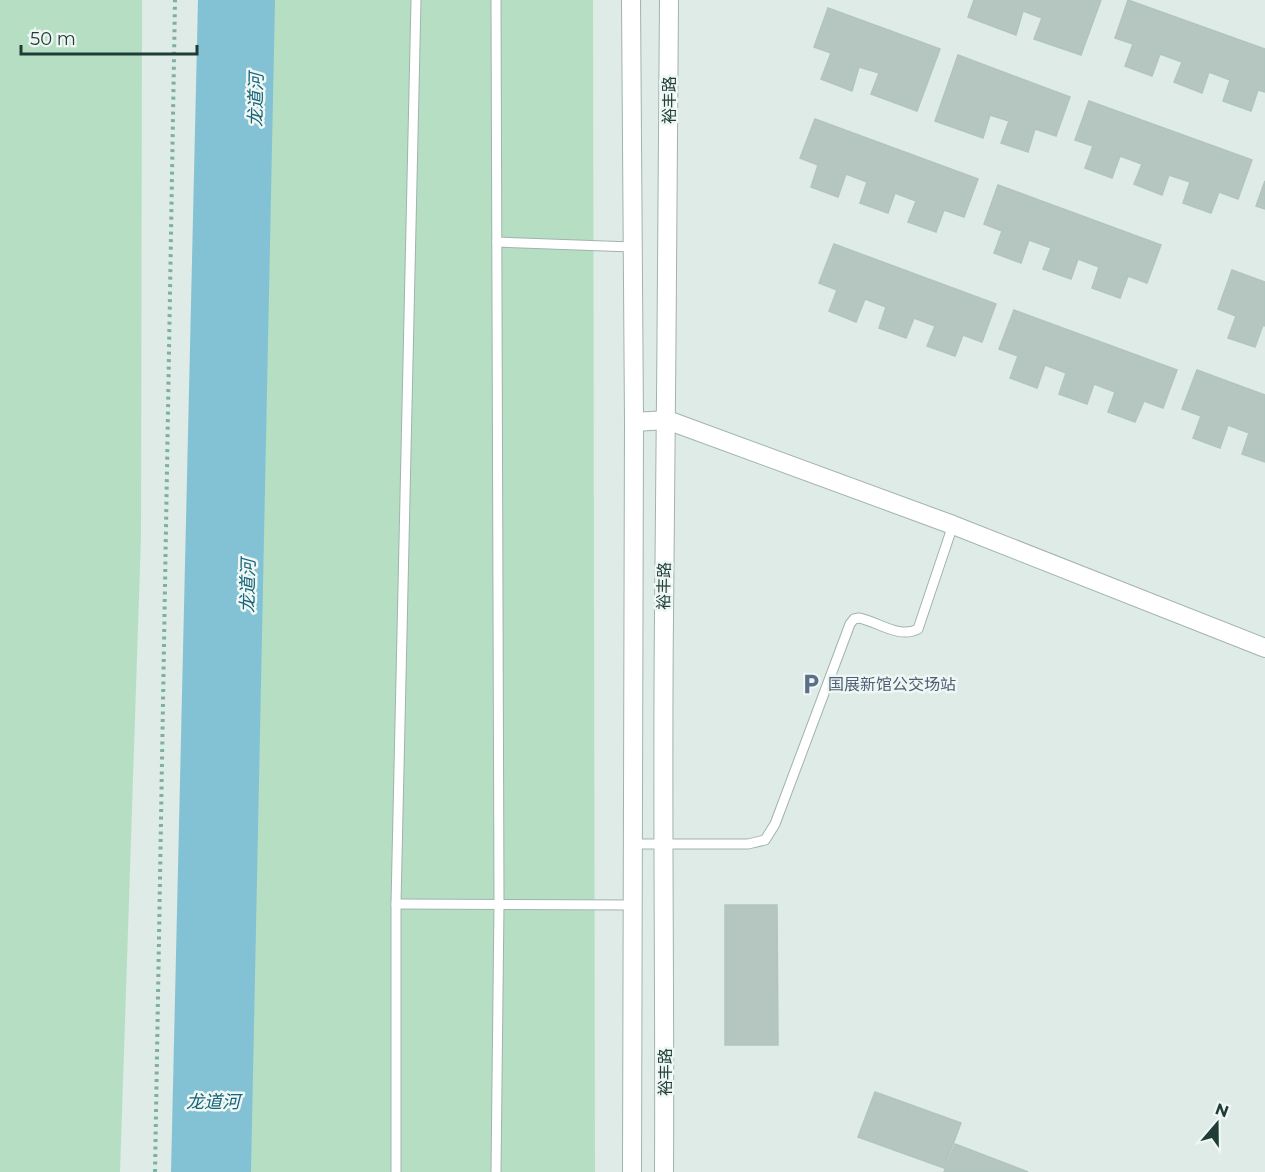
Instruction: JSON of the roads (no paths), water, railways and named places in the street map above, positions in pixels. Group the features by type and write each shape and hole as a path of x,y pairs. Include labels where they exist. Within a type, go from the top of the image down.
{"street":[{"name":"裕丰路","path":"632,0 634,422 632,1172"},
{"name":"裕丰路","path":"664,1172 664,619 669,0"},
{"path":"634,422 667,420 953,525 1265,648"}],"lane":[{"path":"396,1172 396,904 416,0"},
{"path":"496,0 499,904 496,1172"},
{"path":"497,242 632,247"},
{"path":"632,844 748,844 765,840 776,824 850,624 854,619 859,618 899,632 910,633 918,629 953,525"},
{"path":"396,904 632,905"}],"water":[{"name":"龙道河","path":"198,0 275,0 251,1172 171,1172"}],"place":[{"name":"国展新馆公交场站","path":"811,684"}]}
